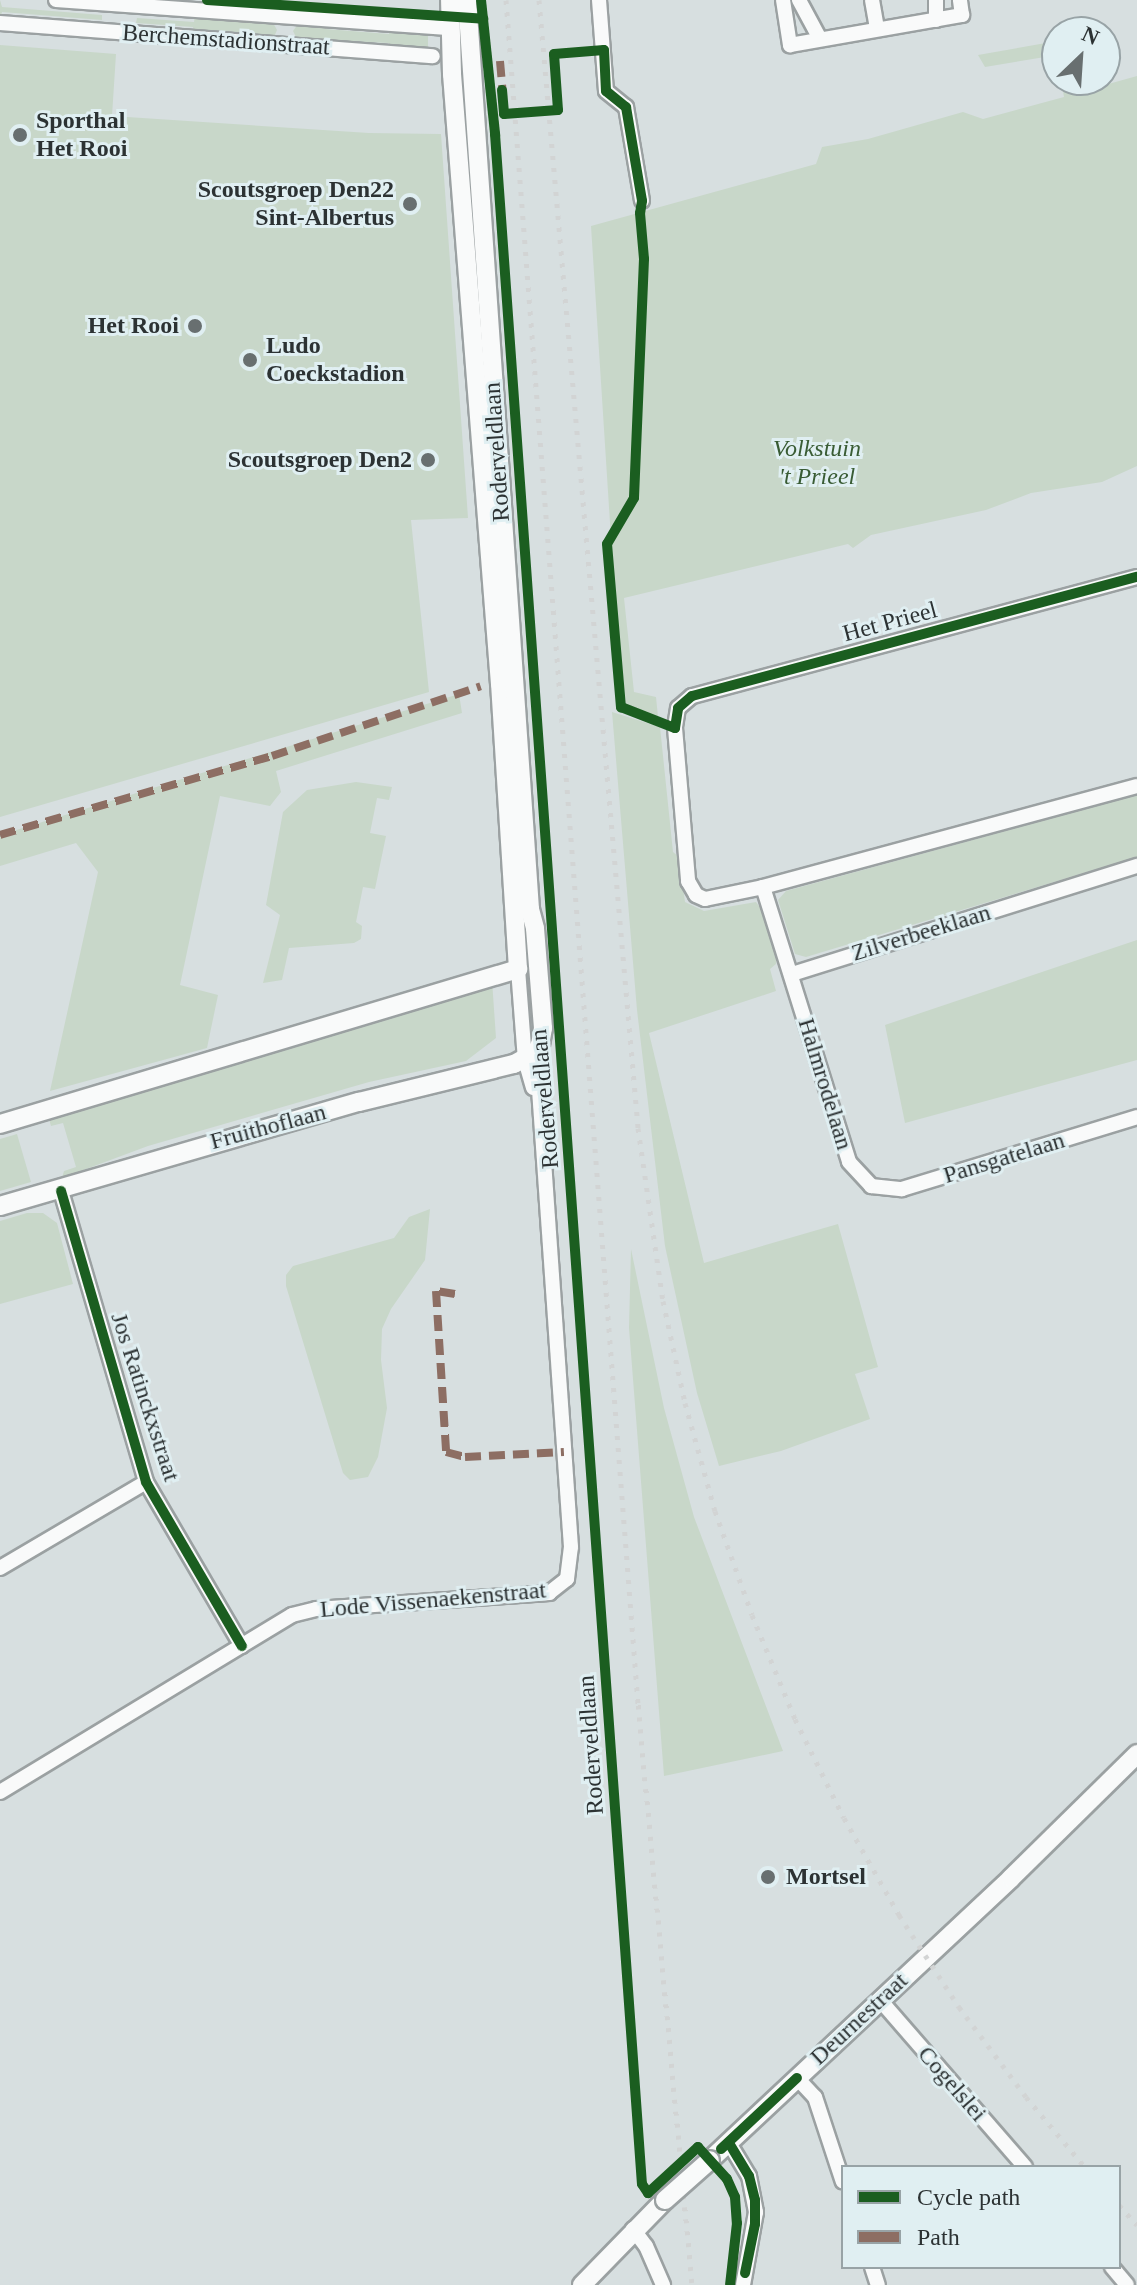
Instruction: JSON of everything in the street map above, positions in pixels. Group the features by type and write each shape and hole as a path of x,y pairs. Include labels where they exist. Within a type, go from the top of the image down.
{"street":[{"name":"Berchemstadionstraat","path":"56,0 460,28"},
{"name":"Roderveldlaan","path":"450,0 472,54 530,909 543,1028 530,1056"},
{"name":"Roderveldlaan","path":"467,0 460,28 442,55 518,969 540,1103 571,1547 569,1571"},
{"path":"599,0 606,91 626,107 642,201"},
{"path":"783,0 790,45 962,15 960,0"},
{"path":"799,0 820,39"},
{"path":"872,0 877,29"},
{"path":"936,0 936,20"},
{"path":"285,44 287,18"},
{"name":"Berchemstadionstraat","path":"0,23 442,55"},
{"path":"442,55 472,54"},
{"name":"Het Prieel","path":"763,887 705,899 696,895 688,881 675,728 675,717 683,701 1137,577"},
{"path":"792,974 763,887 1137,786"},
{"name":"Zilverbeeklaan","path":"792,974 1137,866"},
{"path":"0,1124 518,969 540,986"},
{"name":"Halmrodelaan","path":"792,974 849,1162 871,1186"},
{"name":"Fruithoflaan","path":"0,1206 59,1183 530,1056"},
{"name":"Pansgatelaan","path":"871,1186 902,1189 1137,1117"},
{"name":"Jos Ratinckxstraat","path":"59,1183 146,1482 242,1646"},
{"path":"0,1568 146,1482"},
{"name":"Lode Vissenaekenstraat","path":"0,1792 304,1611 549,1593 563,1584 569,1571"},
{"name":"Deurnestraat","path":"582,2285 633,2229 729,2143 1137,1754"},
{"name":"Cogelslei","path":"880,2000 1023,2165"},
{"path":"797,2078 815,2097 841,2176"},
{"path":"729,2143 749,2176 756,2212 743,2285"},
{"path":"633,2229 646,2246 663,2285"},
{"path":"1114,2269 1127,2285"}],"green space":[{"path":"0,0 2,7 102,15 102,20 2,12 0,19"},
{"path":"195,15 272,21 277,30 274,37 194,33 193,27 136,23 137,18 194,22"},
{"path":"298,24 326,24 326,29 389,34 390,29 428,34 428,50 389,48 389,43 297,39 293,31"},
{"path":"1041,44 1041,58 985,67 978,55"},
{"name":"Het Rooi","path":"0,45 116,54 112,116 369,133 441,134 468,518 411,520 429,692 0,817"},
{"name":"Volkstuin 't Prieel","path":"1137,76 1137,466 1102,482 1031,493 986,510 871,535 853,548 848,544 624,598 634,692 656,697 658,717 626,704 615,601 591,226 816,164 822,147 868,139 963,112 983,119 1064,96 1121,96 1121,80"},
{"path":"459,694 462,713 276,771 281,792 270,806 220,796 180,985 218,995 207,1048 50,1091 98,872 76,843 0,866 0,835"},
{"path":"612,712 660,727 673,852 679,857 685,902 704,911 756,902 762,910 777,955 776,964 770,969 776,991 649,1033 704,1263 838,1224 878,1367 855,1374 870,1419 781,1451 719,1466 697,1393 665,1246 637,1010"},
{"path":"356,782 392,787 389,800 377,798 370,833 386,836 375,889 363,887 356,922 362,926 361,939 354,943 289,948 282,980 263,983 280,915 266,905 283,812 307,790"},
{"path":"1137,795 1137,857 806,957 795,954 778,900 786,891"},
{"path":"1137,940 1137,1060 905,1123 885,1025"},
{"path":"492,980 496,1038 466,1061 369,1082 148,1146 62,1178 64,1171 76,1167 63,1123 51,1126 49,1119"},
{"path":"17,1134 31,1182 0,1191 0,1139"},
{"path":"430,1209 425,1260 391,1309 382,1329 381,1360 387,1408 378,1457 368,1477 350,1480 343,1473 286,1286 286,1275 293,1266 394,1238 409,1217"},
{"path":"27,1213 43,1213 57,1223 73,1284 0,1304 0,1221"},
{"path":"631,1249 664,1408 694,1517 783,1751 664,1776 629,1328"}],"railway":[{"path":"506,0 638,1705 692,2285"},
{"path":"539,0 638,1128 663,1301 685,1403 715,1511 752,1615 795,1719 844,1818 899,1915 959,2007 1026,2097 1083,2165"},
{"path":"1121,2207 1137,2225"}],"marked path":[{"path":"500,61 503,97"},
{"path":"0,835 272,756 481,686"},
{"path":"455,1294 436,1291 446,1452 465,1457 564,1452"}],"cycle path":[{"path":"207,0 483,19"},
{"path":"481,0 495,134 642,2184 648,2193 698,2147 727,2179 735,2197 737,2223 730,2285"},
{"path":"502,90 504,114 558,110 554,54 604,50 606,91 626,107 642,201 640,213 644,259 634,498 607,544 621,707 675,728 678,708 692,696 1137,577"},
{"path":"61,1191 146,1482 242,1646"},
{"path":"721,2149 797,2078"},
{"path":"729,2143 749,2176 755,2200 755,2224 745,2273"}],"place":[{"name":"Sporthal Het Rooi","path":"20,135"},
{"name":"Scoutsgroep Den22 Sint-Albertus","path":"410,204"},
{"name":"Het Rooi","path":"195,326"},
{"name":"Ludo Coeckstadion","path":"250,360"},
{"name":"Scoutsgroep Den2","path":"428,460"},
{"name":"Mortsel","path":"768,1877"}]}
